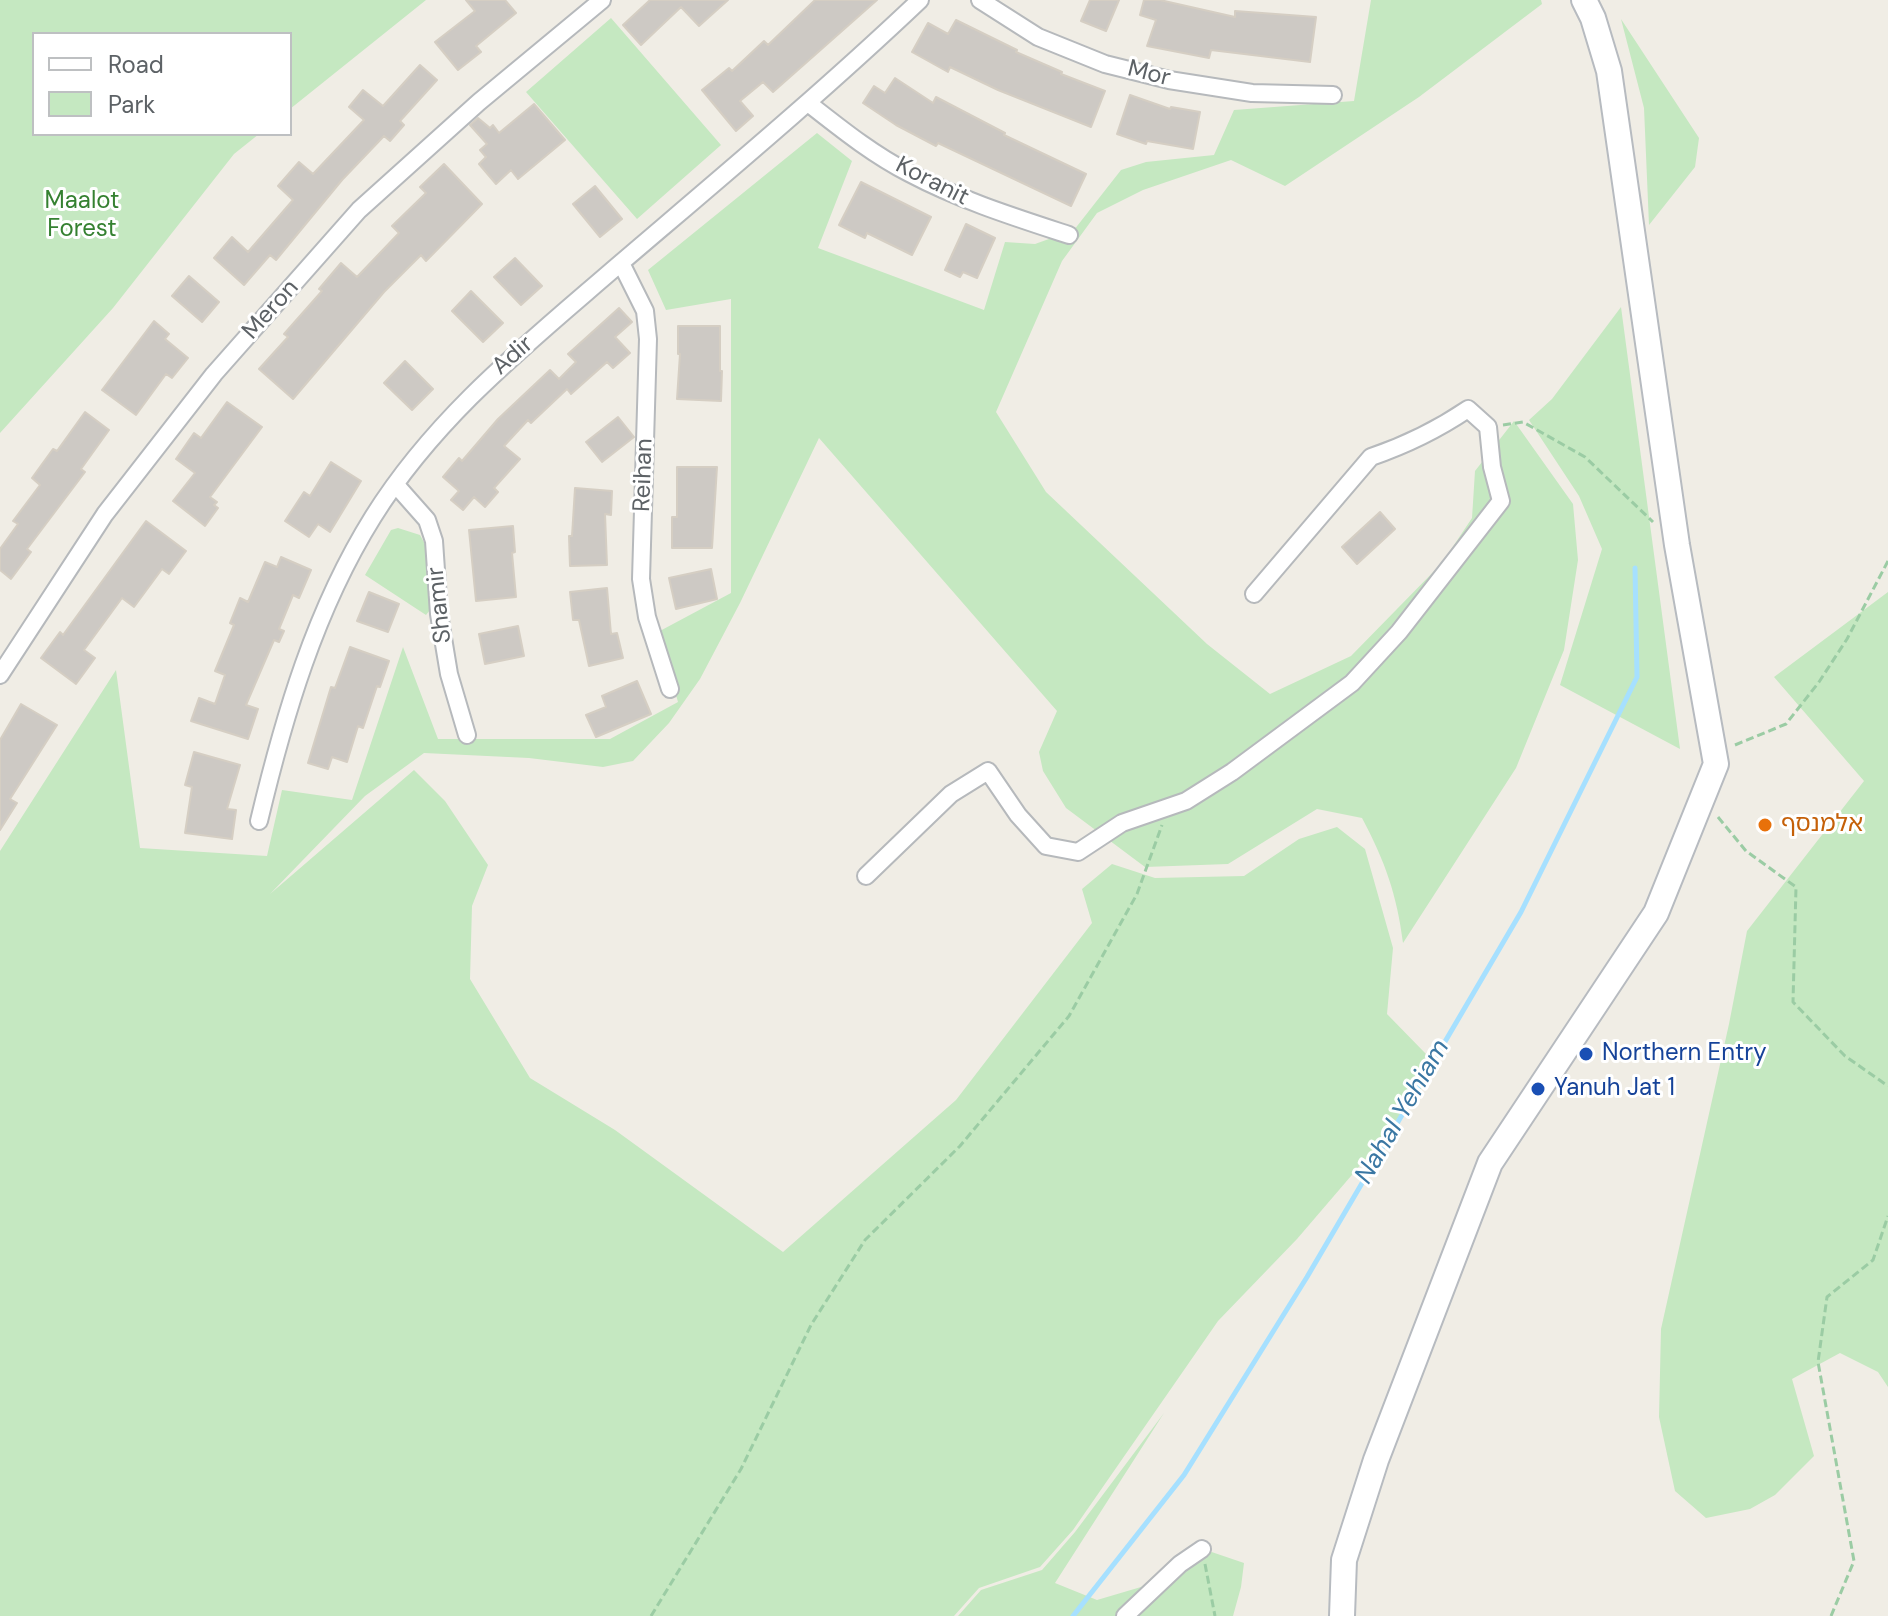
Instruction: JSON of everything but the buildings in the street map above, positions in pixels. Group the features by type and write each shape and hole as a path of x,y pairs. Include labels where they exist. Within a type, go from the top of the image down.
{"main road":[{"path":"1342,1616 1344,1560 1376,1460 1490,1163 1656,913 1716,764 1677,545 1609,71 1593,18 1584,0"}],"street":[{"name":"Meron","path":"0,675 105,514 214,374 359,210 479,102 602,0"},
{"name":"Adir","path":"259,821 278,742 305,660 330,598 373,517 427,442 485,380 808,103 920,0"},
{"name":"Mor","path":"980,0 1038,37 1105,64 1169,80 1252,93 1333,95"},
{"name":"Koranit","path":"808,103 856,140 907,173 973,203 1069,235"},
{"name":"Reihan","path":"621,263 645,311 648,339 641,579 647,617 670,689"},
{"path":"866,876 951,794 988,771 1018,815 1046,846 1078,852 1122,823 1186,801 1232,772 1352,683 1399,632 1501,501 1492,467 1488,427 1468,409 1398,448 1371,457 1254,594"},
{"name":"Shamir","path":"396,485 427,520 434,541 439,614 446,659 467,735"},
{"path":"1125,1616 1202,1549"}],"path":[{"path":"1488,427 1523,422 1585,457 1677,545"},
{"path":"1716,764 1718,752 1786,724 1847,639 1888,561"},
{"path":"1703,798 1746,851 1796,887 1793,1002 1845,1056 1888,1086"},
{"path":"651,1616 741,1469 811,1325 865,1240 960,1146 1069,1016 1137,894 1169,807"},
{"path":"1831,1616 1854,1561 1818,1362 1827,1297 1873,1260 1888,1216"},
{"path":"1202,1549 1215,1616"}],"green space":[{"name":"Maalot Forest","path":"0,0 426,0 292,107 292,32 32,32 32,136 256,136 234,154 113,308 0,433"},
{"path":"1371,0 1541,0 1542,4 1419,97 1285,186 1231,160 1143,190 1097,213 1062,261 996,412 1046,492 1207,644 1270,694 1351,656 1442,563 1472,518 1475,471 1514,421 1573,504 1578,560 1564,650 1516,768 1403,943 1389,879 1362,818 1317,809 1228,864 1145,867 1066,808 1043,771 1039,752 1057,711 819,438 700,679 669,723 633,761 603,767 529,758 424,753 365,796 270,894 414,770 445,801 488,865 472,906 470,979 530,1078 615,1130 783,1252 956,1100 1092,923 1082,889 1112,864 1155,878 1244,876 1299,839 1337,827 1365,849 1393,948 1387,1014 1426,1054 1424,1085 1297,1239 1218,1321 1073,1530 1040,1567 979,1588 954,1616 0,1616 0,851 116,670 140,848 267,856 282,790 352,800 403,647 438,739 610,739 678,702 658,632 731,593 731,299 666,310 648,270 817,133 852,161 818,248 984,310 1005,242 1035,244 1074,230 1121,170 1146,162 1214,155 1234,110 1354,101"},
{"path":"611,18 721,145 637,219 526,92"},
{"path":"1621,19 1699,138 1695,167 1649,225 1644,108"},
{"path":"1621,307 1680,749 1560,685 1602,549 1579,496 1529,420 1552,399"},
{"path":"398,528 420,535 425,544 430,610 426,615 365,575 391,530"},
{"path":"1888,592 1888,1387 1878,1372 1840,1353 1792,1379 1814,1456 1775,1495 1750,1509 1706,1518 1675,1491 1659,1417 1661,1329 1747,931 1864,781 1774,677"},
{"path":"1164,1413 1055,1583 1097,1600 1141,1587 1194,1546 1244,1563 1233,1616 958,1616 981,1590 1042,1570 1075,1532"}],"waterway":[{"name":"Nahal Yehiam","path":"1073,1616 1184,1475 1307,1277 1521,912 1637,677 1635,568"}],"place":[{"name":"אלמנסף","path":"1765,825"},
{"name":"Northern Entry","path":"1586,1054"},
{"name":"Yanuh Jat 1","path":"1538,1089"}]}
